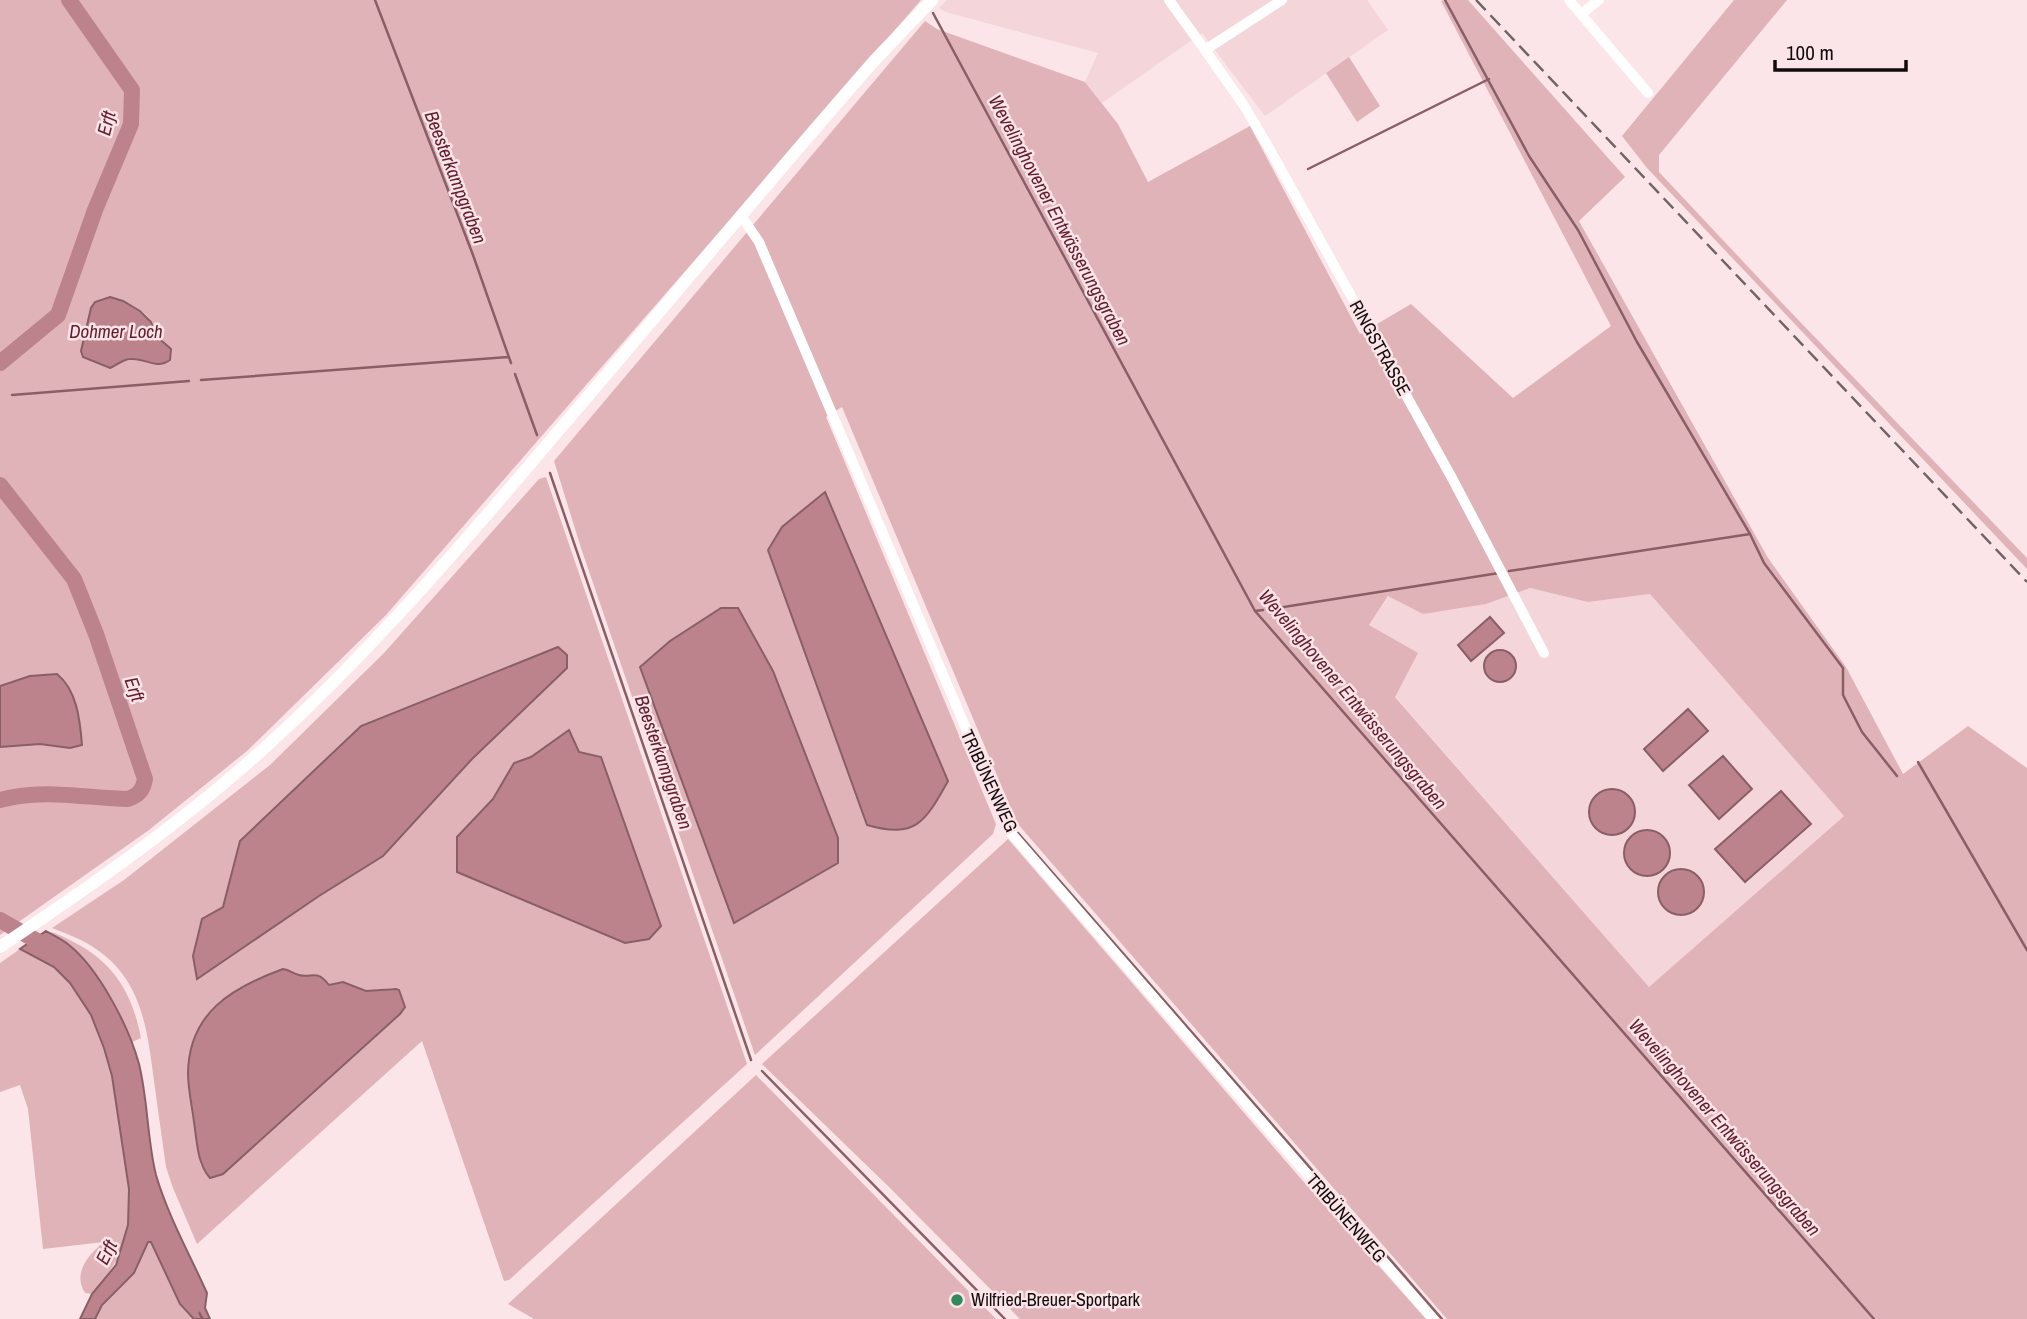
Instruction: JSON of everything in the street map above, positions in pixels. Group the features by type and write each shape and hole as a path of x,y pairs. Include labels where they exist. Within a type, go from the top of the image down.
{"street":[{"path":"2,946 137,852 227,780 271,742 354,662 455,552 874,61 932,0"},
{"name":"RINGSTRASSE","path":"1169,0 1243,104 1269,148 1452,478 1544,653"},
{"path":"1205,50 1282,0"},
{"path":"1569,0 1648,93"},
{"path":"1581,14 1599,0"},
{"name":"TRIBÜNENWEG","path":"742,217 759,242 1007,827 1433,1319"}],"shaded area":[{"path":"0,0 921,0 386,615 247,751 149,830 0,935 0,747 40,744 70,748 82,744 74,699 30,676 0,686","holes":["110,297 134,306 147,316 159,338 167,345 170,360 156,364 130,360 113,367 95,302"]},
{"path":"947,0 1367,0 1388,30 1265,116 1202,33 1102,103 1085,82 1098,53 946,12 939,8"},
{"path":"1468,0 1625,177 1579,221 1768,558 1846,667 1903,774 1968,726 2027,768 2027,1319 1447,1319 1017,823 842,407 826,417 996,824 993,834 755,1055 581,548 554,461 925,21 937,29 1085,82 1118,124 1148,182 1250,126 1360,334 1411,304 1513,398 1611,326 1441,1","holes":["1530,588 1588,602 1650,594 1844,816 1649,987 1395,697 1418,653 1369,625 1388,596 1423,614 1486,604","721,608 737,608 773,671 838,838 838,863 735,923"]},
{"path":"1734,0 1787,0 1659,155 1659,172 2027,558 2027,569 1647,168 1622,136"},
{"path":"1349,57 1380,106 1357,122 1326,73"},
{"path":"546,477 747,1064 509,1280 504,1281 422,1041 197,1244 166,1167 146,1029 135,996 117,967 98,950 52,928 124,880 270,765 384,653 539,479","holes":["567,668 472,759 383,856 319,896 202,919 223,907 313,773 361,726 433,698","569,730 579,752 601,757 661,926 457,837 493,799 513,763 531,757","283,969 299,975 319,977 329,985 343,982 366,991 393,988 215,1176 210,1178 200,1164 266,977"]},
{"path":"1530,588 1588,602 1650,594 1844,816 1649,987 1395,696 1369,625 1389,596 1486,604"},
{"path":"1008,839 1302,1180 1426,1319 1020,1319 762,1064"},
{"path":"46,931 94,954 114,974 128,996 141,1038 132,1042 107,994 88,966"},
{"path":"20,949 41,958 70,982 95,1022 110,1069 128,1182 128,1225 120,1254 92,1294 85,1293 81,1286 81,1271 88,1258 104,1242 43,1249 28,1109 20,1085 0,1092 0,963"},
{"path":"756,1075 996,1319 534,1319 508,1304"},
{"path":"148,1242 151,1242 194,1319 95,1319 102,1305 134,1273"}],"water":[{"name":"Dohmer Loch","path":"110,297 140,311 151,322 156,336 171,349 170,360 155,364 128,359 110,368 83,357 81,351 91,308 95,302"},
{"path":"825,492 948,781 925,817 908,828 897,830 867,825 768,550 782,527"},
{"path":"721,608 738,608 773,671 838,838 838,863 734,923 640,667 670,641"},
{"path":"1490,617 1504,633 1471,661 1458,645"},
{"path":"558,647 567,655 567,668 472,759 383,856 197,979 193,956 202,919 223,907 240,841 361,726"},
{"path":"1500,650 1512,654 1516,666 1512,678 1500,682 1488,678 1484,666 1488,654"},
{"path":"57,674 73,697 82,745 70,748 40,744 0,747 0,686 30,676"},
{"path":"1688,709 1708,731 1663,771 1644,749"},
{"path":"569,730 579,752 601,757 661,926 649,939 625,943 457,872 457,837 493,799 514,763 531,757"},
{"path":"1723,756 1752,789 1719,819 1689,785"},
{"path":"1612,789 1628,796 1635,812 1628,828 1612,835 1596,828 1589,812 1596,796"},
{"path":"1781,791 1811,824 1745,882 1715,849"},
{"path":"1647,830 1663,837 1670,853 1663,869 1647,876 1631,869 1624,853 1631,837"},
{"path":"1681,869 1697,876 1704,892 1697,908 1681,915 1665,908 1658,892 1665,876"},
{"path":"46,931 61,939 80,955 102,983 128,1033 142,1078 156,1175 173,1220 207,1293 205,1308 210,1319 203,1319 199,1312 202,1319 194,1319 180,1304 151,1242 148,1242 134,1273 102,1305 95,1319 80,1319 92,1294 116,1265 128,1225 129,1189 112,1076 91,1015 70,983 54,967 20,949"},
{"path":"283,969 303,976 317,975 329,985 343,982 366,991 396,989 399,990 405,1007 223,1174 210,1178 202,1166 198,1152 189,1085 190,1052 196,1034 216,1006 230,994"}],"waterway":[{"name":"Erft","path":"0,363 58,315 95,210 131,124 132,90 69,0"},
{"name":"Beesterkampgraben","path":"375,0 473,255 511,363"},
{"path":"1445,0 1529,156 1578,230 1637,342 1750,534"},
{"name":"Wevelinghovener Entwässerungsgraben","path":"933,13 1255,611 1874,1319"},
{"path":"1308,169 1489,79"},
{"path":"201,380 508,357"},
{"name":"Beesterkampgraben","path":"515,374 537,435"},
{"path":"12,395 189,381"},
{"name":"Beesterkampgraben","path":"550,473 751,1060"},
{"name":"Erft","path":"0,485 74,579 96,634 145,779 140,792 128,799 47,794 0,800"},
{"path":"1509,571 1750,534 1764,563 1843,668 1843,695 1862,732 1897,776"},
{"path":"1271,609 1499,573"},
{"name":"Wevelinghovener Entwässerungsgraben","path":"1255,611 1263,610"},
{"path":"1918,762 2027,950"},
{"path":"1018,833 1442,1319"},
{"name":"Erft","path":"0,920 53,950"},
{"name":"Beesterkampgraben","path":"762,1071 1005,1319"}],"railway":[{"path":"1476,0 2027,582"}],"place":[{"name":"Wilfried-Breuer-Sportpark","path":"957,1300"}]}
